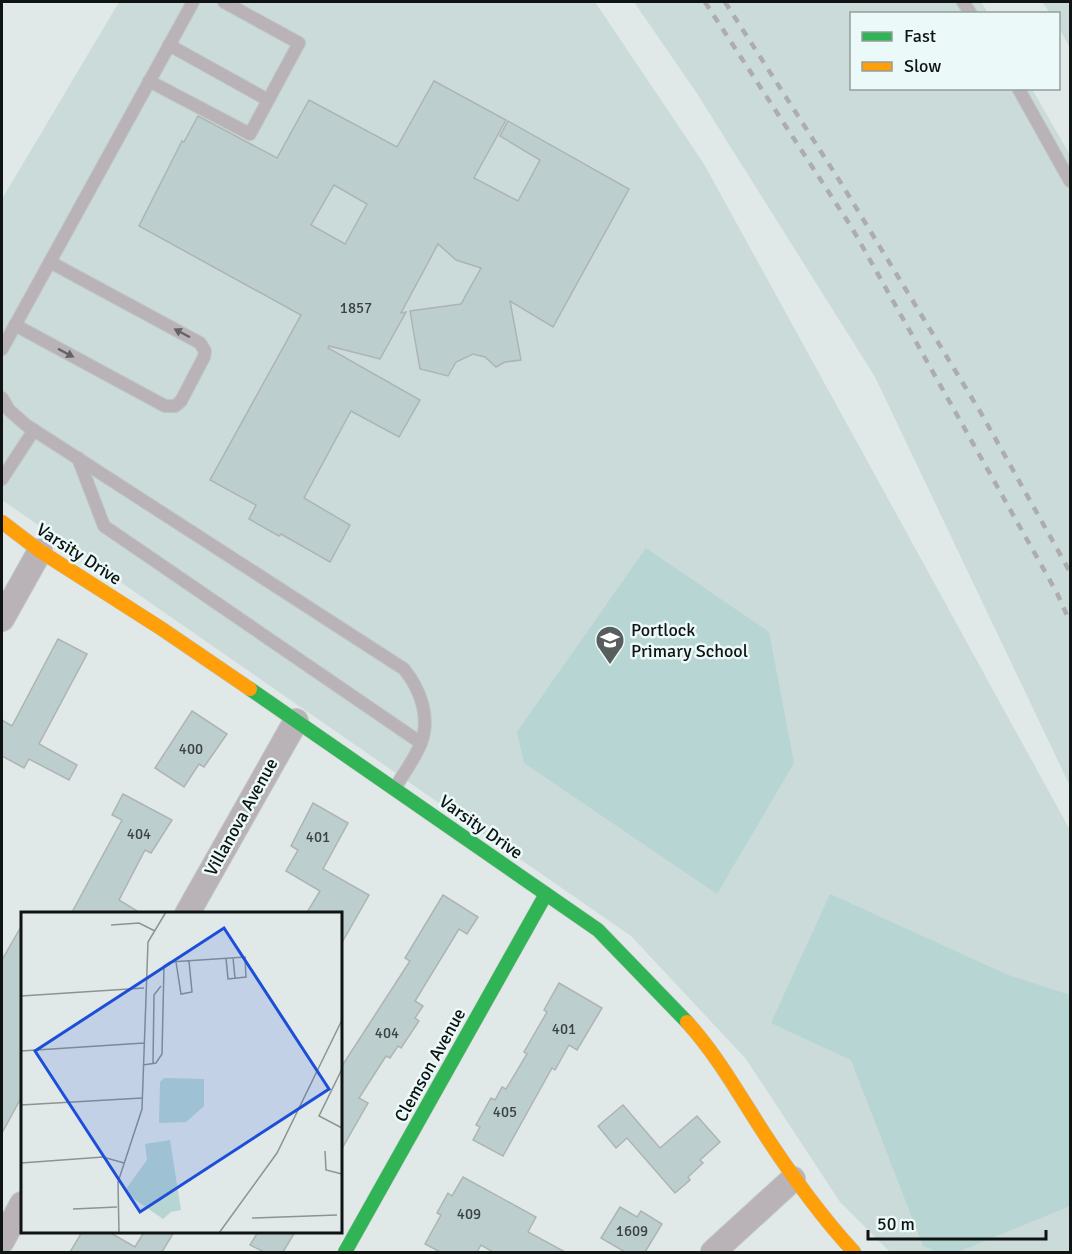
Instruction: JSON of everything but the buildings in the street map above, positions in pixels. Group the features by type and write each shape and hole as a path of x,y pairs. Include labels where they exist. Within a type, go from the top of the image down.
{"street":[{"name":"Varsity Drive","path":"2,522 40,551 162,628 598,930 646,977 706,1044 793,1179 834,1232 854,1252"},
{"path":"2,619 40,551"},
{"name":"Villanova Avenue","path":"188,912 296,721"},
{"name":"Clemson Avenue","path":"345,1252 546,894"},
{"path":"713,1252 793,1179"},
{"path":"2,1241 21,1206"}],"lane":[{"path":"2,350 192,2"},
{"path":"149,81 250,134 299,43 224,2"},
{"path":"169,45 268,100"},
{"path":"1019,90 1071,181"},
{"path":"15,325 165,406 175,406 181,401 204,357 205,351 200,343 50,262"},
{"path":"2,398 9,410 34,430 404,669 414,682 423,706 424,726 421,742 395,789"},
{"path":"2,478 34,430"},
{"path":"78,458 104,526 421,742"}],"shaded area":[{"name":"Portlock Primary School","path":"119,2 595,2 704,164 1070,830 1070,1252 890,1252 840,1202 746,1059 631,936 2,500 2,199"},
{"path":"634,2 981,2 987,12 850,12 850,90 1033,90 1070,155 1070,786 875,377 698,95"},
{"path":"1042,2 1070,2 1070,48 1060,30 1060,12 1049,12"},
{"path":"646,548 769,632 794,763 717,894 524,763 517,732"},
{"path":"830,894 1008,975 1070,995 1070,1206 958,1252 938,1252 923,1246 851,1060 771,1023"}],"railway":[{"path":"705,2 852,228 1057,593 1070,622"},
{"path":"725,2 841,183 981,413 1070,572"}],"traffic: fast":[{"path":"250,689 598,930 687,1022"},
{"path":"345,1252 546,894"}],"traffic: slow":[{"path":"2,522 40,551 162,629 250,689"},
{"path":"687,1022 717,1060 804,1192 854,1252"}],"place":[{"name":"Portlock Primary School","path":"610,666"}]}
